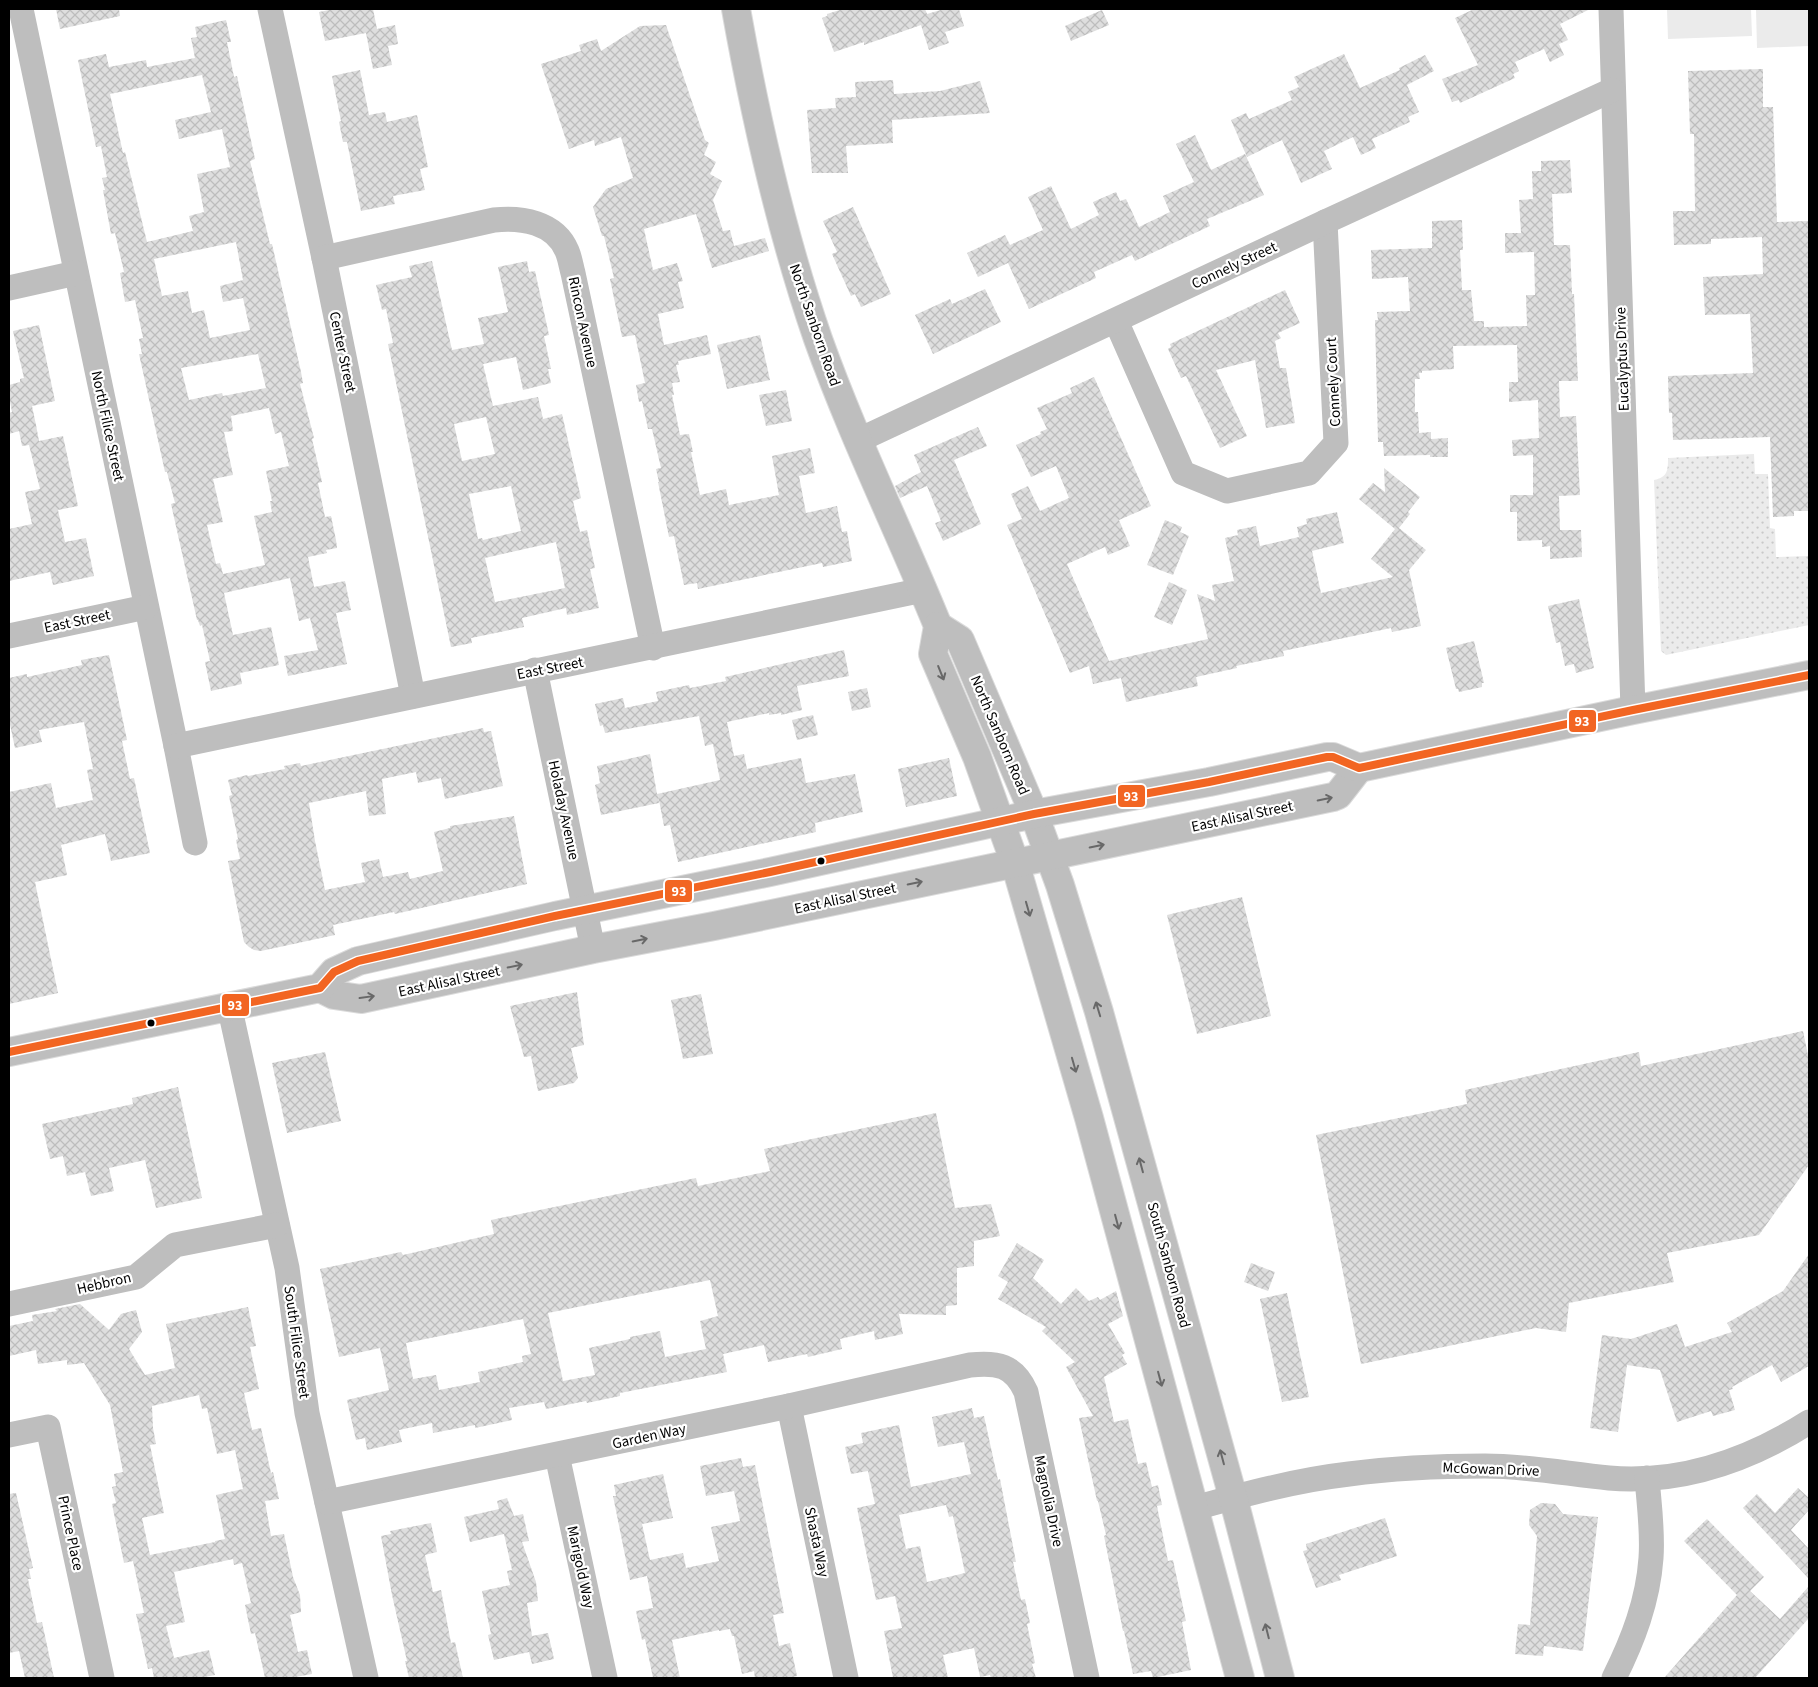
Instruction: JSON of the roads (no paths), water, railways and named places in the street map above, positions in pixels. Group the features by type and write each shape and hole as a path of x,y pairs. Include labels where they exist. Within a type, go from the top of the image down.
{"main road":[{"name":"North Sanborn Road","path":"736,9 749,82 793,262 819,340 857,441 938,626 933,654 977,757 1015,862"},
{"name":"North Sanborn Road","path":"938,626 960,640 1050,855"},
{"path":"9,1052 229,1005 320,988 334,972 358,961 999,821 1209,782 1327,757 1332,757 1359,768 1809,674"},
{"name":"East Alisal Street","path":"320,988 334,995 361,999 593,949 714,926 1333,797 1338,795 1359,768"},
{"name":"South Sanborn Road","path":"1050,855 1099,1012 1233,1497 1280,1678"},
{"path":"1015,862 1089,1118 1240,1678"}],"street":[{"name":"North Filice Street","path":"21,9 176,746 194,843"},
{"name":"Center Street","path":"270,9 324,258 413,696"},
{"name":"Eucalyptus Drive","path":"1611,9 1612,90 1633,710"},
{"name":"Connely Street","path":"857,441 1612,90"},
{"name":"Rincon Avenue","path":"324,258 485,222 512,218 539,224 560,240 568,251 653,648"},
{"name":"Connely Court","path":"1116,321 1183,473 1227,491 1309,473 1336,443 1325,222"},
{"path":"9,288 76,273"},
{"name":"East Street","path":"176,746 535,670 653,648 923,590"},
{"name":"East Street","path":"9,636 146,607"},
{"name":"Holaday Avenue","path":"535,670 593,949"},
{"name":"South Filice Street","path":"229,1005 293,1304 307,1413 366,1678"},
{"name":"Hebbron","path":"9,1304 136,1277 175,1245 277,1224"},
{"name":"Magnolia Drive","path":"970,1365 993,1364 1003,1366 1021,1380 1026,1392 1087,1678"},
{"name":"Garden Way","path":"327,1502 558,1456 970,1365"},
{"name":"Shasta Way","path":"789,1406 846,1678"},
{"name":"McGowan Drive","path":"1194,1508 1305,1481 1348,1474 1400,1469 1485,1466 1516,1467 1611,1478 1647,1478 1696,1471 1740,1458 1772,1444 1809,1422"},
{"name":"Prince Place","path":"9,1435 48,1427 102,1678"},
{"name":"Marigold Way","path":"558,1456 605,1678"},
{"path":"1614,1678 1638,1626 1648,1583 1651,1532 1647,1478"}]}
